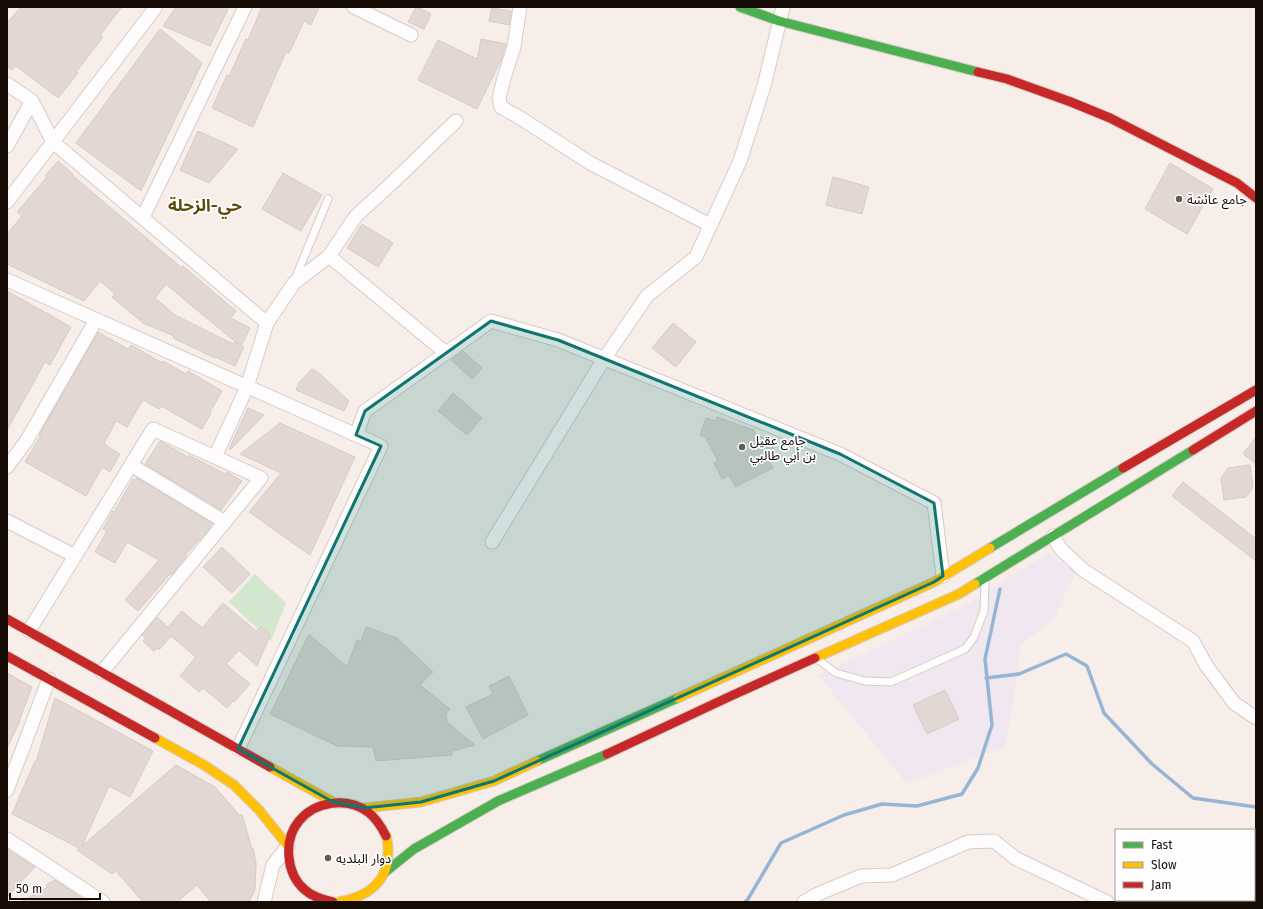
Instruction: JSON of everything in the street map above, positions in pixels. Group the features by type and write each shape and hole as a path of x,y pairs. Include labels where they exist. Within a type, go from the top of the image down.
{"main road":[{"path":"740,7 779,21 1007,79 1071,102 1110,118 1237,182 1256,198"},
{"path":"364,808 421,802 494,781 934,582 1062,504 1256,390"},
{"path":"339,902 363,899 384,874 414,849 498,801 622,748 733,695 959,594 1256,411"},
{"path":"7,619 333,802"},
{"path":"7,656 204,765 234,785 259,810 288,846"},
{"path":"323,901 306,891 295,878 289,862 288,846 293,829 303,816 317,806 333,802 349,803 364,808 378,820 387,837 389,855 384,874"}],"street":[{"path":"140,7 148,18"},
{"path":"7,202 156,7"},
{"path":"143,217 246,7"},
{"path":"354,7 411,35"},
{"path":"520,7 514,47 499,98 501,107 590,163 710,225"},
{"path":"492,542 604,359 647,296 696,257 740,161 764,86 783,7"},
{"path":"7,84 32,101 53,142 267,323"},
{"path":"7,146 32,101"},
{"path":"214,457 247,387 267,323 294,283 329,256 356,216 456,121"},
{"path":"329,256 446,353"},
{"path":"7,280 380,446 238,749"},
{"path":"7,467 27,440 96,320"},
{"path":"356,435 365,411 491,321 558,340 840,454 934,503 943,576"},
{"path":"29,630 153,430 261,478 102,672"},
{"path":"131,465 225,522"},
{"path":"7,520 75,556"},
{"path":"1052,536 1060,548 1083,570 1192,641 1206,665 1234,703 1256,718"},
{"path":"7,790 48,679"},
{"path":"7,839 103,902"},
{"path":"804,902 818,894 861,876 892,876 968,842 994,841 1016,858 1107,902"},
{"path":"264,902 273,865 288,846"}],"lane":[{"path":"294,283 328,199"},
{"path":"816,658 836,673 865,681 891,682 965,649 974,637 984,611 986,576"}],"highlighted area":[{"path":"491,321 558,340 840,454 934,503 943,576 934,582 494,781 421,802 364,808 333,802 238,749 381,446 356,435 365,411"}],"shaded area":[{"path":"1048,553 1076,571 1054,619 1021,645 1006,746 907,784 818,675 968,604"}],"green space":[{"path":"255,574 286,603 271,641 229,602"}],"building":[{"path":"21,7 122,7 100,35 103,37 76,72 78,73 58,98 16,66 12,70 7,66 7,23"},
{"path":"176,7 229,7 210,46 163,26"},
{"path":"262,7 319,7 311,25 304,21 289,53 286,52 253,127 212,108 246,39 248,40"},
{"path":"416,7 431,14 424,29 408,22"},
{"path":"492,8 511,11 509,25 489,21"},
{"path":"160,29 202,63 141,191 76,143"},
{"path":"481,39 506,44 501,60 477,109 418,80 438,40 477,59"},
{"path":"198,131 238,149 209,183 180,170"},
{"path":"58,161 73,174 72,175 182,268 183,266 236,311 231,318 250,328 241,346 244,347 235,366 173,338 174,336 143,323 112,297 115,294 100,281 84,301 7,264 7,234 22,216 17,212 47,177 45,176","holes":["166,284 238,344 234,342 233,344 175,315 155,298"]},
{"name":"جامع عائشة","path":"1170,163 1213,189 1187,234 1145,209"},
{"path":"283,173 322,195 301,231 262,209"},
{"path":"833,177 869,187 862,214 826,205"},
{"path":"362,224 393,243 378,267 347,248"},
{"path":"7,291 71,327 50,365 45,362 7,430"},
{"path":"673,323 696,342 676,367 652,348"},
{"path":"98,332 128,349 131,345 162,363 163,361 186,374 188,371 222,391 202,429 161,406 159,409 143,400 127,427 116,421 104,443 120,454 110,472 102,467 86,496 25,462"},
{"path":"463,351 482,368 472,379 451,360"},
{"path":"312,369 318,372 349,401 344,411 296,390 299,382"},
{"path":"453,393 482,418 467,435 438,411"},
{"path":"248,408 264,415 230,450 229,449"},
{"name":"جامع عقيل بن أبي طالبي","path":"717,417 754,430 756,435 764,438 767,436 775,452 767,456 773,468 735,487 729,475 722,479 714,463 718,461 705,437 700,435 706,418 715,421"},
{"path":"280,423 355,457 310,555 249,512 281,473 240,454"},
{"path":"1256,437 1256,464 1243,454"},
{"path":"160,441 188,457 189,455 225,474 227,472 242,481 221,510 145,464"},
{"path":"1250,465 1253,487 1246,497 1224,500 1221,478 1228,468"},
{"path":"137,478 212,523 207,532 185,555 186,557 173,573 171,575 170,574 138,611 125,600 159,560 127,542 115,563 95,552 107,531 103,529 113,511 114,512 133,479 136,480"},
{"path":"1183,482 1256,539 1256,561 1172,496"},
{"path":"222,547 250,574 232,593 203,567"},
{"path":"223,603 256,631 261,626 270,635 257,666 239,650 226,664 250,684 227,708 203,688 199,692 180,676 196,657 171,636 159,650 157,648 154,651 143,641 146,638 142,635 157,617 168,627 182,611 202,628"},
{"path":"366,627 397,638 433,672 420,685 450,709 446,714 447,722 475,745 452,751 452,755 376,761 373,747 337,746 270,714 309,634 347,667 357,640 361,642"},
{"path":"7,673 32,687 20,721 7,748"},
{"path":"509,676 528,715 483,739 466,707 493,694 489,686"},
{"path":"945,690 959,719 927,734 913,705"},
{"path":"55,698 153,751 130,797 109,786 82,846 176,765 215,787 240,816 242,814 252,849 253,848 256,863 255,890 249,902 211,902 197,885 177,902 143,902 116,871 112,874 77,850 79,848 12,814 35,761 36,762"},
{"path":"7,849 35,867 7,897"},
{"path":"55,880 88,902 21,902 48,887 46,885"}],"waterway":[{"path":"745,902 781,843 844,815 882,804 917,806 962,794 978,768 992,725 985,659 1000,589"},
{"path":"986,678 1019,674 1066,654 1087,666 1104,713 1152,764 1193,798 1256,807"}],"traffic: fast":[{"path":"740,7 779,21 978,72"},
{"path":"975,584 1193,450"},
{"path":"990,548 1123,468"},
{"path":"537,761 678,698"},
{"path":"384,873 414,849 498,801 607,754"}],"traffic: slow":[{"path":"678,698 934,582 990,548"},
{"path":"815,658 959,594 975,584"},
{"path":"155,738 204,765 234,785 259,810 288,846"},
{"path":"364,808 421,802 494,781 537,761"},
{"path":"270,767 333,802"},
{"path":"339,902 349,900 367,892 380,879 385,871 387,862 388,845 386,836"}],"traffic: jam":[{"path":"978,72 1007,79 1110,118 1237,183 1256,198"},
{"path":"1123,468 1256,390"},
{"path":"1193,450 1256,411"},
{"path":"7,619 270,767"},
{"path":"7,656 155,738"},
{"path":"607,754 815,658"},
{"path":"333,902 311,895 299,883 294,875 289,857 289,847 294,829 299,821 306,814 322,805 332,803 351,804 360,807 371,814 378,822 386,836"}],"place":[{"name":"جامع عائشة","path":"1179,199"},
{"name":"جامع عقيل بن أبي طالبي","path":"742,447"},
{"name":"دوار البلديه","path":"328,858"}],"district":[{"name":"حي-الزحلة","path":"205,205"}]}
